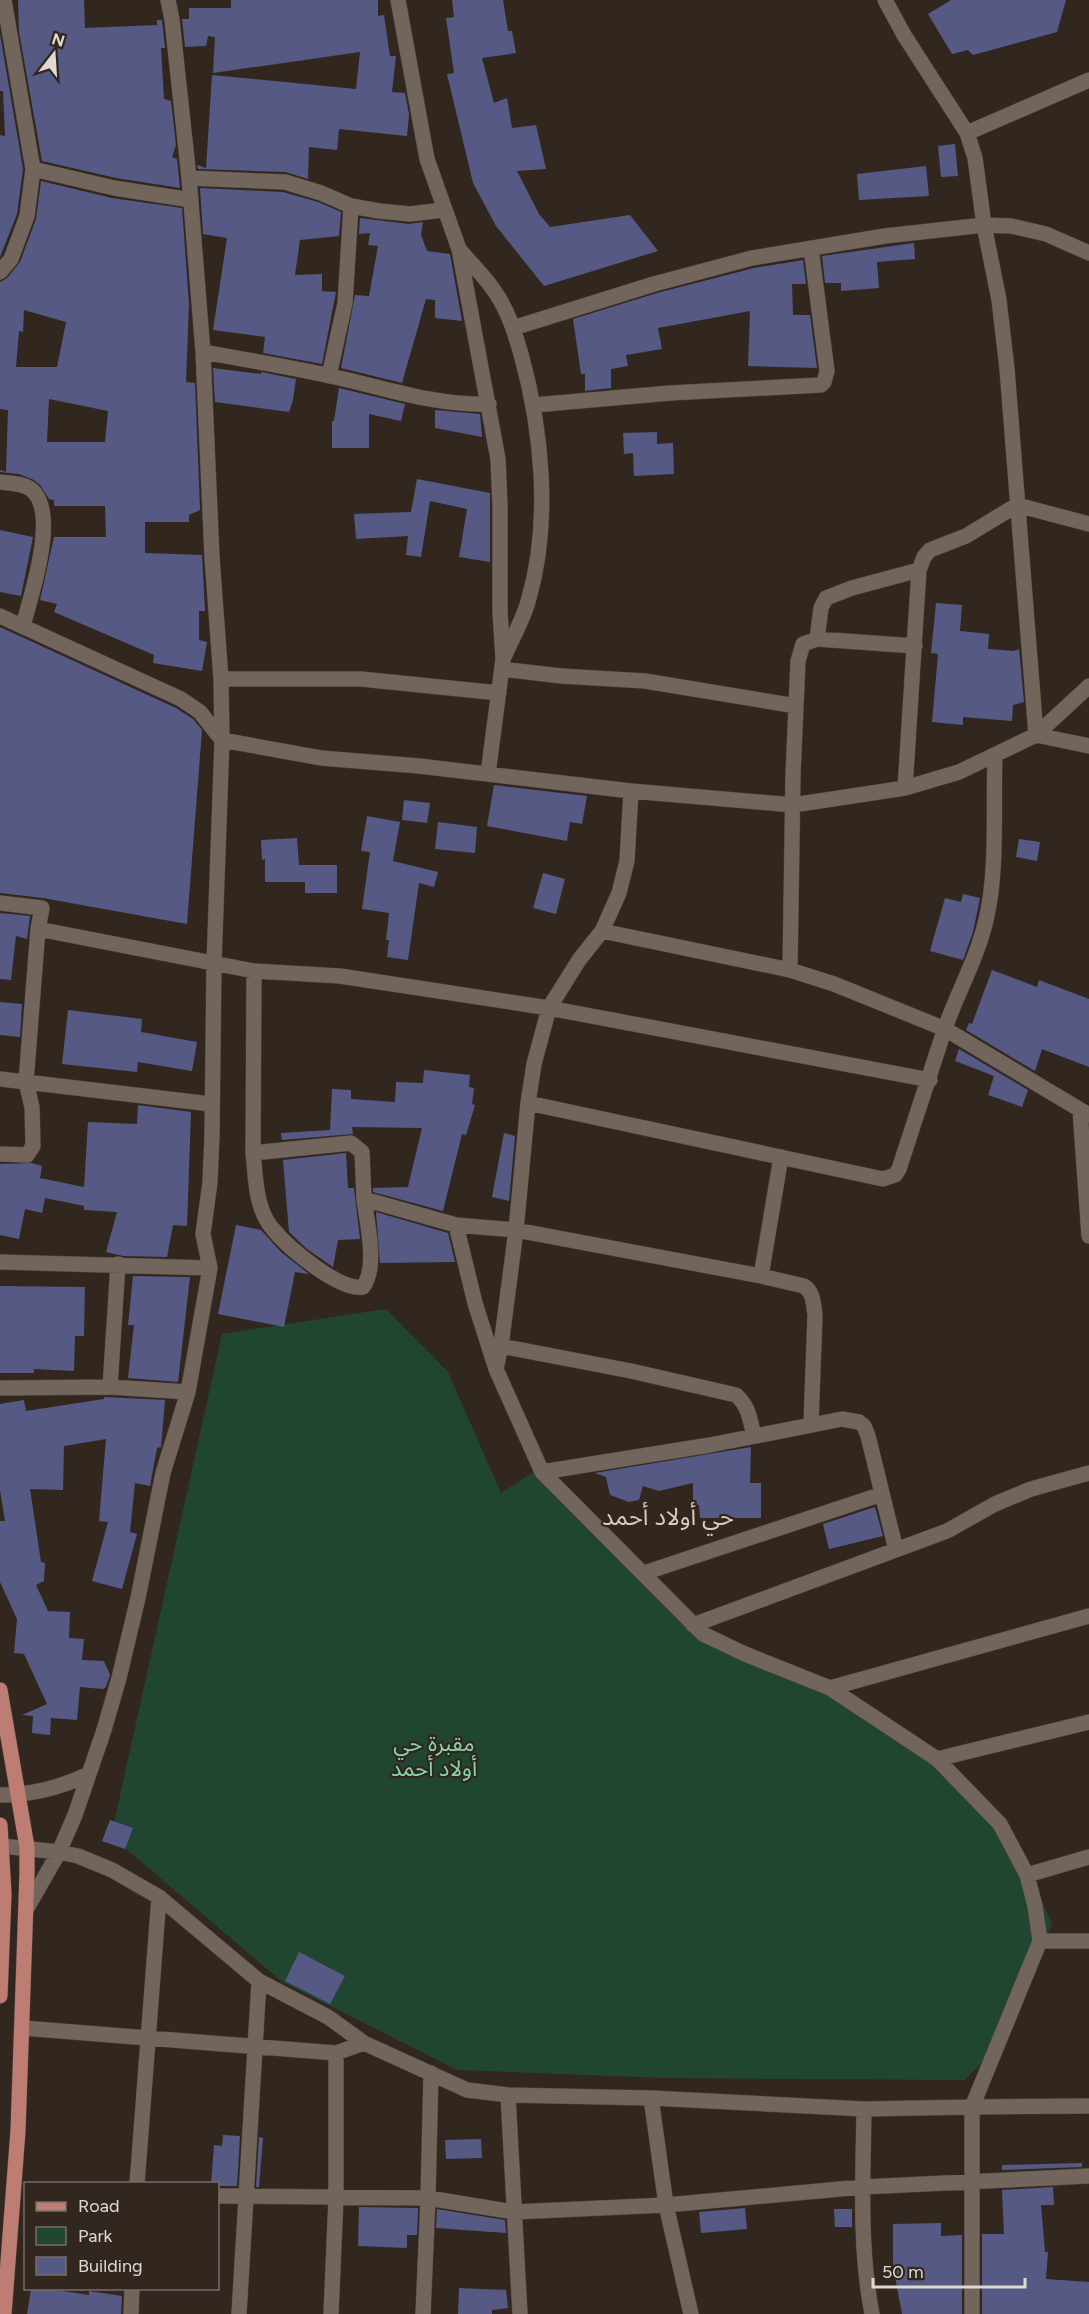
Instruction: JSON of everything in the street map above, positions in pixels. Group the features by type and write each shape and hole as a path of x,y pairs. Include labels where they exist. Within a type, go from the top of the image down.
{"main road":[{"path":"0,1690 27,1847 20,2188 4,2314"},
{"path":"0,1825 2,1846 0,1996"}],"street":[{"path":"0,272 11,259 27,216 33,170 4,0"},
{"path":"27,1908 59,1852 75,1815 119,1678 164,1473 188,1392 210,1268 203,1234 210,1182 212,1136 214,963 222,740 221,679 212,557 203,352 189,178 168,0"},
{"path":"398,0 427,159 443,210 459,249 498,459 502,664 488,774"},
{"path":"885,0 904,35 967,134 975,158 984,225 999,300 1007,369 1036,735"},
{"path":"967,134 1089,80"},
{"path":"33,170 114,188 190,200"},
{"path":"189,178 285,182 321,193 351,206 410,214 443,210"},
{"path":"329,376 345,303 351,206"},
{"path":"513,328 654,284 752,258 885,236 984,225 1011,226 1046,234 1089,253"},
{"path":"534,405 670,393 821,385 827,370 811,248"},
{"path":"459,249 497,294 513,328 534,405 538,438 541,493 539,545 528,604 502,664"},
{"path":"203,352 329,376 444,402 465,405 489,404"},
{"path":"0,482 30,488 38,498 43,511 44,534 23,626"},
{"path":"905,788 919,570 924,556 930,550 966,536 1017,505 1089,524"},
{"path":"817,639 821,608 826,598 835,593 919,570"},
{"path":"0,616 181,699 200,712 222,740 321,758 631,791 793,805 905,788 959,772 1036,735 1089,686"},
{"path":"790,970 796,706 800,652 803,645 817,639 915,646"},
{"path":"502,664 561,676 645,681 796,706"},
{"path":"221,679 361,679 499,693"},
{"path":"1036,735 1089,746"},
{"path":"528,1103 888,1179 899,1169 945,1029 975,957 986,918 992,880 995,756"},
{"path":"495,1369 501,1346 516,1230 534,1064 549,1008 579,960 602,931 620,893 627,861 631,791"},
{"path":"0,903 42,908 38,929 26,1082 32,1107 33,1146 27,1155 0,1154"},
{"path":"38,929 254,971 340,976 549,1008 930,1080"},
{"path":"602,931 790,970 834,984 945,1029 1085,1112 1089,1236"},
{"path":"254,971 254,1153 259,1202 270,1226 292,1249 337,1281 351,1288 363,1287 368,1281 371,1269 364,1199 363,1152 351,1143 254,1153"},
{"path":"0,1079 211,1104"},
{"path":"761,1276 781,1157"},
{"path":"364,1199 456,1225 516,1230 795,1282 809,1290 813,1297 815,1315 811,1424"},
{"path":"456,1225 475,1303 495,1369 542,1473 644,1573 693,1625 720,1643 830,1688 937,1759 1000,1824 1027,1875 1035,1906 1040,1941 972,2107 972,2314"},
{"path":"0,1262 210,1268"},
{"path":"110,1387 118,1264"},
{"path":"501,1346 632,1371 736,1395 748,1409 754,1436"},
{"path":"0,1388 110,1387 188,1392"},
{"path":"542,1473 710,1446 842,1419 860,1422 864,1426 896,1550"},
{"path":"693,1625 947,1531 995,1504 1031,1489 1089,1473"},
{"path":"644,1573 882,1494"},
{"path":"830,1688 1089,1616"},
{"path":"937,1759 1089,1722"},
{"path":"0,1795 18,1795 64,1786 89,1774"},
{"path":"2,1846 27,1847 78,1856 112,1870 159,1897 259,1982 328,2017 364,2043 467,2090 508,2095 651,2098 864,2109 1089,2106"},
{"path":"1027,1875 1089,1857"},
{"path":"137,2182 159,1897"},
{"path":"1040,1941 1089,1941"},
{"path":"239,2314 259,1982"},
{"path":"23,2028 148,2040 336,2053 364,2043"},
{"path":"331,2314 336,2198 336,2053"},
{"path":"423,2314 431,2073"},
{"path":"508,2095 520,2314"},
{"path":"651,2098 666,2205 691,2314"},
{"path":"864,2109 862,2187 864,2249 872,2314"},
{"path":"219,2196 428,2198 514,2212 666,2205 862,2187 1089,2176"},
{"path":"131,2314 132,2290"}],"green space":[{"name":"مقبرة حي أولاد أحمد","path":"386,1309 448,1372 501,1493 534,1472 701,1640 828,1691 942,1759 1012,1830 1052,1924 991,2053 965,2080 663,2078 457,2070 281,1981 111,1836 222,1334"}],"building":[{"path":"18,0 84,0 85,28 157,25 157,20 162,20 165,48 161,48 164,99 171,101 176,145 172,157 177,159 180,188 116,178 42,161 19,32"},
{"path":"231,0 378,0 378,16 384,15 390,56 396,56 392,92 405,93 409,114 407,136 339,129 337,150 309,147 308,179 285,172 198,169 197,165 206,168 212,75 356,89 360,52 213,73 215,37 208,36 206,46 185,47 182,19 189,19 189,8 231,8"},
{"path":"452,0 503,0 508,31 512,31 516,53 482,58 494,103 507,98 512,128 536,125 546,169 517,171 539,214 550,227 630,215 658,251 544,286 496,226 473,183 447,74 454,73 446,18 454,17"},
{"path":"951,0 1066,0 1057,32 973,55 968,50 952,54 928,14"},
{"path":"0,34 23,169 17,214 0,257 0,135 5,136 3,91 0,91"},
{"path":"955,144 958,176 941,177 938,146"},
{"path":"926,166 929,196 859,200 857,174"},
{"path":"41,181 112,198 182,208 189,304 186,382 195,383 200,510 189,515 189,522 145,522 145,553 202,555 205,611 199,611 199,640 207,642 202,671 153,663 154,655 54,612 57,604 40,600 54,537 106,537 105,506 54,506 54,500 49,499 34,480 19,474 0,472 0,470 6,472 8,410 0,409 0,282 7,278 20,262 36,219","holes":["24,310 66,322 57,367 16,367 19,331 23,332","49,399 108,411 105,442 47,442"]},
{"path":"200,188 283,192 318,202 341,212 339,236 300,240 295,275 322,274 322,291 336,292 322,364 263,353 265,337 213,330 227,238 203,234"},
{"path":"360,218 409,224 423,222 421,235 427,251 450,254 462,321 435,318 435,300 426,299 402,383 341,368 355,295 369,296 378,246 368,245 370,233 359,234"},
{"path":"914,243 915,259 877,262 879,288 841,291 841,283 825,283 822,256"},
{"path":"803,260 806,284 792,284 793,315 810,315 817,368 748,366 750,311 658,328 662,349 626,355 628,366 611,369 611,388 585,391 585,374 581,374 573,319 657,293 754,268"},
{"path":"213,368 261,374 261,372 296,379 289,412 215,402"},
{"path":"339,388 405,404 401,421 369,414 369,448 332,448 332,421 334,421"},
{"path":"435,410 480,414 482,437 435,428"},
{"path":"657,432 657,444 673,443 674,474 634,476 633,453 624,454 623,433"},
{"path":"417,479 490,493 490,562 459,557 467,509 430,501 421,557 406,555 408,536 356,539 354,514 411,512"},
{"path":"0,530 33,537 21,596 0,592"},
{"path":"936,603 962,605 960,631 989,634 988,649 1013,651 1019,649 1024,702 1013,705 1012,721 963,717 963,725 932,722 938,654 931,653"},
{"path":"0,627 176,708 193,719 202,730 187,924 43,898 0,893"},
{"path":"494,785 587,796 582,824 570,822 567,841 487,826"},
{"path":"404,800 430,803 427,823 402,820"},
{"path":"367,816 400,822 393,861 438,872 434,887 419,883 408,960 387,957 389,913 362,909 370,852 361,851"},
{"path":"438,822 477,827 475,853 435,849"},
{"path":"297,838 299,865 337,865 337,893 305,893 305,882 265,882 265,859 262,860 261,840"},
{"path":"1019,839 1040,842 1037,861 1016,857"},
{"path":"543,873 565,879 556,914 533,908"},
{"path":"963,894 980,898 973,932 963,960 930,951 945,898 961,902"},
{"path":"0,913 30,916 27,939 16,936 11,980 0,979"},
{"path":"992,970 1037,987 1039,980 1089,999 1089,1067 1042,1049 1035,1071 966,1030 969,1023 972,1024"},
{"path":"0,1002 22,1004 20,1037 0,1035"},
{"path":"68,1010 142,1019 141,1032 197,1042 192,1071 138,1062 137,1072 62,1064"},
{"path":"959,1049 1028,1090 1022,1107 988,1095 994,1076 955,1061"},
{"path":"424,1070 470,1075 469,1087 474,1088 472,1104 475,1105 466,1135 462,1134 443,1211 373,1192 373,1188 408,1187 422,1128 352,1127 353,1134 282,1140 281,1133 330,1130 332,1089 351,1090 351,1099 395,1102 396,1082 423,1083"},
{"path":"138,1105 191,1112 187,1226 173,1225 167,1257 123,1256 106,1252 117,1212 84,1210 84,1206 45,1198 42,1213 25,1209 19,1239 0,1235 0,1164 32,1163 42,1166 40,1178 84,1187 88,1122 137,1124"},
{"path":"504,1133 515,1136 509,1201 492,1197"},
{"path":"346,1153 348,1188 354,1188 360,1239 338,1240 333,1267 307,1249 289,1232 283,1160"},
{"path":"376,1212 448,1233 455,1262 380,1263"},
{"path":"236,1225 261,1230 282,1253 309,1274 295,1272 284,1327 218,1314"},
{"path":"133,1276 190,1277 178,1382 128,1378 134,1325 128,1325"},
{"path":"0,1286 85,1287 84,1336 75,1336 74,1371 34,1369 34,1373 0,1373"},
{"path":"104,1397 165,1400 161,1447 157,1448 150,1486 135,1483 130,1532 137,1534 122,1589 92,1581 108,1522 99,1521 106,1439 64,1446 63,1490 30,1489 41,1562 45,1563 44,1581 36,1585 48,1611 70,1612 69,1638 84,1639 82,1660 104,1661 110,1675 103,1689 80,1687 77,1720 51,1718 50,1735 32,1733 33,1716 22,1715 47,1704 24,1654 14,1653 17,1619 0,1582 0,1521 5,1521 0,1490 0,1404 24,1400 26,1411 104,1399"},
{"path":"751,1447 750,1483 761,1483 761,1518 700,1518 699,1505 693,1505 693,1483 659,1491 643,1486 639,1500 629,1502 610,1495 606,1477 595,1473"},
{"path":"875,1507 883,1536 829,1549 823,1524"},
{"path":"110,1820 133,1828 125,1849 102,1841"},
{"path":"299,1952 345,1976 330,2004 285,1981"},
{"path":"223,2135 240,2136 237,2186 219,2186 219,2182 211,2182 214,2145 222,2146"},
{"path":"259,2137 263,2138 259,2187 256,2187"},
{"path":"481,2139 482,2158 446,2159 445,2140"},
{"path":"1082,2163 1082,2167 1002,2170 1002,2165"},
{"path":"1053,2187 1054,2205 1041,2205 1045,2252 1048,2252 1046,2279 1089,2282 1089,2314 982,2314 982,2234 1004,2234 1002,2190"},
{"path":"359,2207 418,2208 417,2235 407,2235 407,2248 358,2246"},
{"path":"745,2208 747,2229 701,2233 699,2212"},
{"path":"437,2209 505,2220 506,2233 436,2228"},
{"path":"834,2209 852,2209 852,2227 835,2227"},
{"path":"941,2223 941,2236 962,2235 962,2314 902,2314 893,2266 893,2224"},
{"path":"459,2288 506,2290 508,2308 492,2310 492,2314 458,2314"},
{"path":"31,2290 56,2290 89,2295 89,2291 122,2296 121,2314 27,2314"}],"district":[{"name":"حي أولاد أحمد","path":"668,1517"}]}
